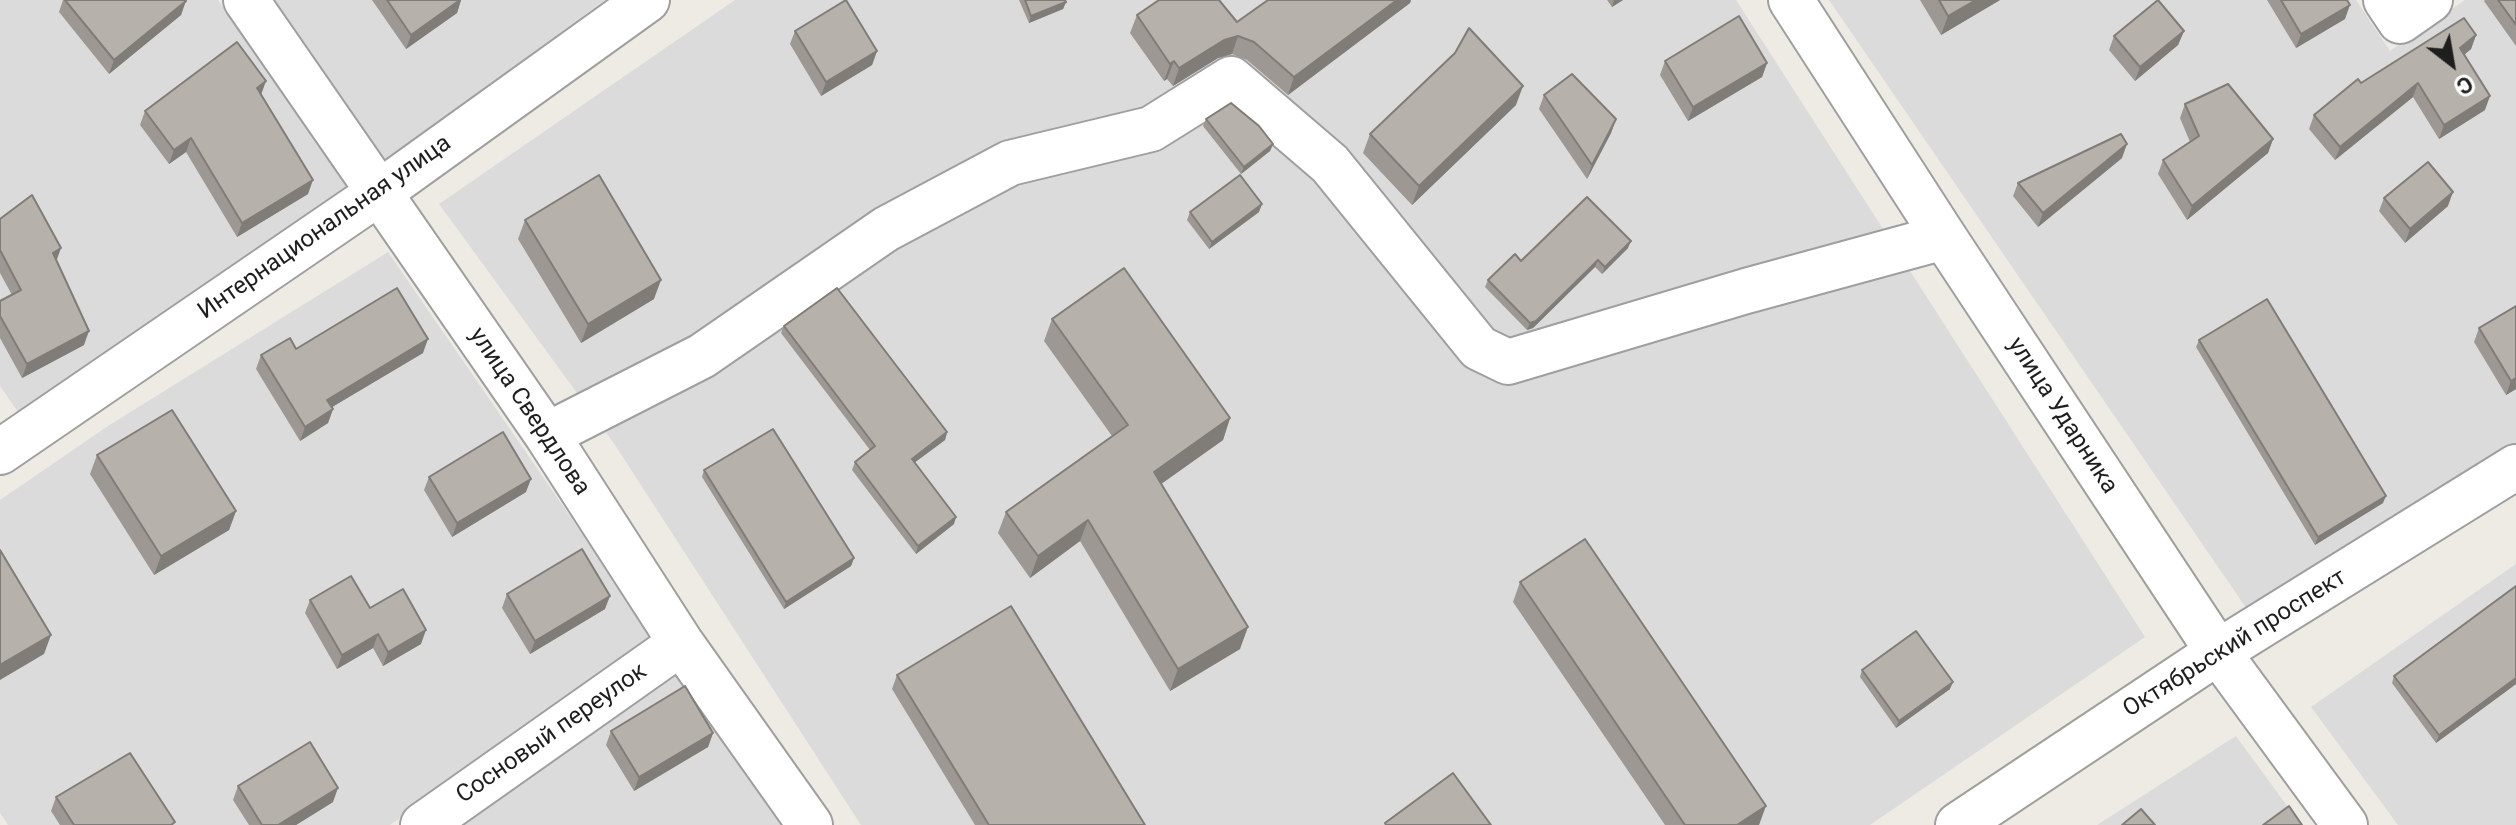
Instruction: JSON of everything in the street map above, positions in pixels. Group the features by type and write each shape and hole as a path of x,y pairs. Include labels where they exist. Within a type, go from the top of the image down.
{"street":[{"name":"улица Свердлова","path":"246,0 547,435 681,643 810,825"},
{"name":"Интернациональная улица","path":"2,446 380,192 647,0"},
{"name":"улица Ударника","path":"1791,0 2218,652 2345,825"},
{"path":"2386,0 2400,21 2430,0"},
{"path":"547,435 702,356 886,229 1010,163 1151,129 1231,79 1330,164 1479,348 1508,362 1746,291 1944,237"},
{"name":"Октябрьский проспект","path":"1958,825 2218,652 2516,467"},
{"name":"Сосновый переулок","path":"423,825 681,643"}],"shaded area":[{"path":"0,0 218,0 353,192 18,412 0,386"},
{"path":"266,0 605,0 376,167"},
{"path":"735,0 1736,0 2145,637 1870,825 861,825 615,445 439,204"},
{"path":"1829,0 2356,0 2390,51 2465,0 2516,0 2516,458 2264,634"},
{"path":"388,252 656,641 390,825 8,825 0,813 0,500 108,426"},
{"path":"2516,564 2516,825 2398,825 2311,707"},
{"path":"673,669 783,825 446,825"},
{"path":"2236,736 2301,825 2097,825"}],"building":[{"path":"65,0 185,0 186,1 114,60"},
{"path":"387,0 460,0 411,35"},
{"path":"846,0 877,51 826,82 795,31"},
{"path":"1025,0 1065,0 1066,2 1031,16"},
{"path":"1159,0 1219,0 1237,22 1268,0 1397,0 1294,77 1254,42 1238,36 1224,40 1179,68 1174,61 1170,64 1137,15"},
{"path":"1939,0 1976,0 1948,16"},
{"path":"2158,0 2184,31 2140,67 2114,36"},
{"path":"2281,0 2347,0 2350,5 2301,34"},
{"path":"2498,0 2516,0 2516,25"},
{"path":"1739,16 1767,63 1693,107 1665,61"},
{"path":"2464,18 2476,35 2460,48 2490,96 2444,125 2418,83 2340,147 2314,115 2358,79 2361,83"},
{"path":"1469,28 1523,86 1419,186 1370,134 1455,53"},
{"path":"237,42 266,81 257,88 313,180 242,223 191,138 174,150 145,111"},
{"path":"1572,74 1616,119 1592,165 1544,95"},
{"path":"2228,84 2273,139 2192,206 2163,160 2199,136 2185,104"},
{"path":"1231,103 1259,126 1273,144 1244,167 1206,119"},
{"path":"2121,134 2127,144 2043,213 2018,183"},
{"path":"2428,162 2453,192 2410,229 2384,198"},
{"path":"599,175 661,280 588,324 525,220"},
{"path":"1240,175 1262,204 1212,242 1190,212"},
{"path":"32,195 61,248 53,253 89,331 27,364 0,316 0,301 21,290 0,250 0,219"},
{"path":"1587,197 1631,241 1605,267 1598,260 1536,321 1530,323 1488,280 1515,254 1521,261"},
{"path":"1124,268 1230,418 1154,472 1248,627 1178,669 1088,520 1038,556 1006,512 1128,425 1052,319"},
{"path":"397,288 428,339 327,400 333,409 305,427 261,355 290,338 296,349"},
{"path":"837,288 947,432 912,459 956,517 918,546 855,462 875,446 784,326"},
{"path":"2267,299 2386,496 2318,537 2199,340"},
{"path":"2516,306 2516,378 2511,381 2479,328"},
{"path":"172,410 236,511 161,556 97,455"},
{"path":"773,429 854,558 786,602 704,470"},
{"path":"503,432 531,479 457,523 429,477"},
{"path":"1585,539 1766,806 1737,825 1685,825 1520,582"},
{"path":"582,549 610,596 535,641 507,594"},
{"path":"0,550 51,635 0,665"},
{"path":"351,576 370,608 403,589 426,630 388,652 378,634 342,655 310,600"},
{"path":"2516,586 2516,678 2439,735 2394,676"},
{"path":"1011,606 1145,825 989,825 897,675"},
{"path":"1916,631 1953,682 1899,721 1862,670"},
{"path":"685,686 713,733 639,777 611,731"},
{"path":"310,742 338,788 278,825 262,825 238,786"},
{"path":"130,753 175,822 171,825 74,825 56,797"},
{"path":"1453,773 1491,825 1386,825 1385,823"},
{"path":"2289,806 2302,825 2263,825"},
{"path":"2141,809 2155,825 2122,825"}]}
